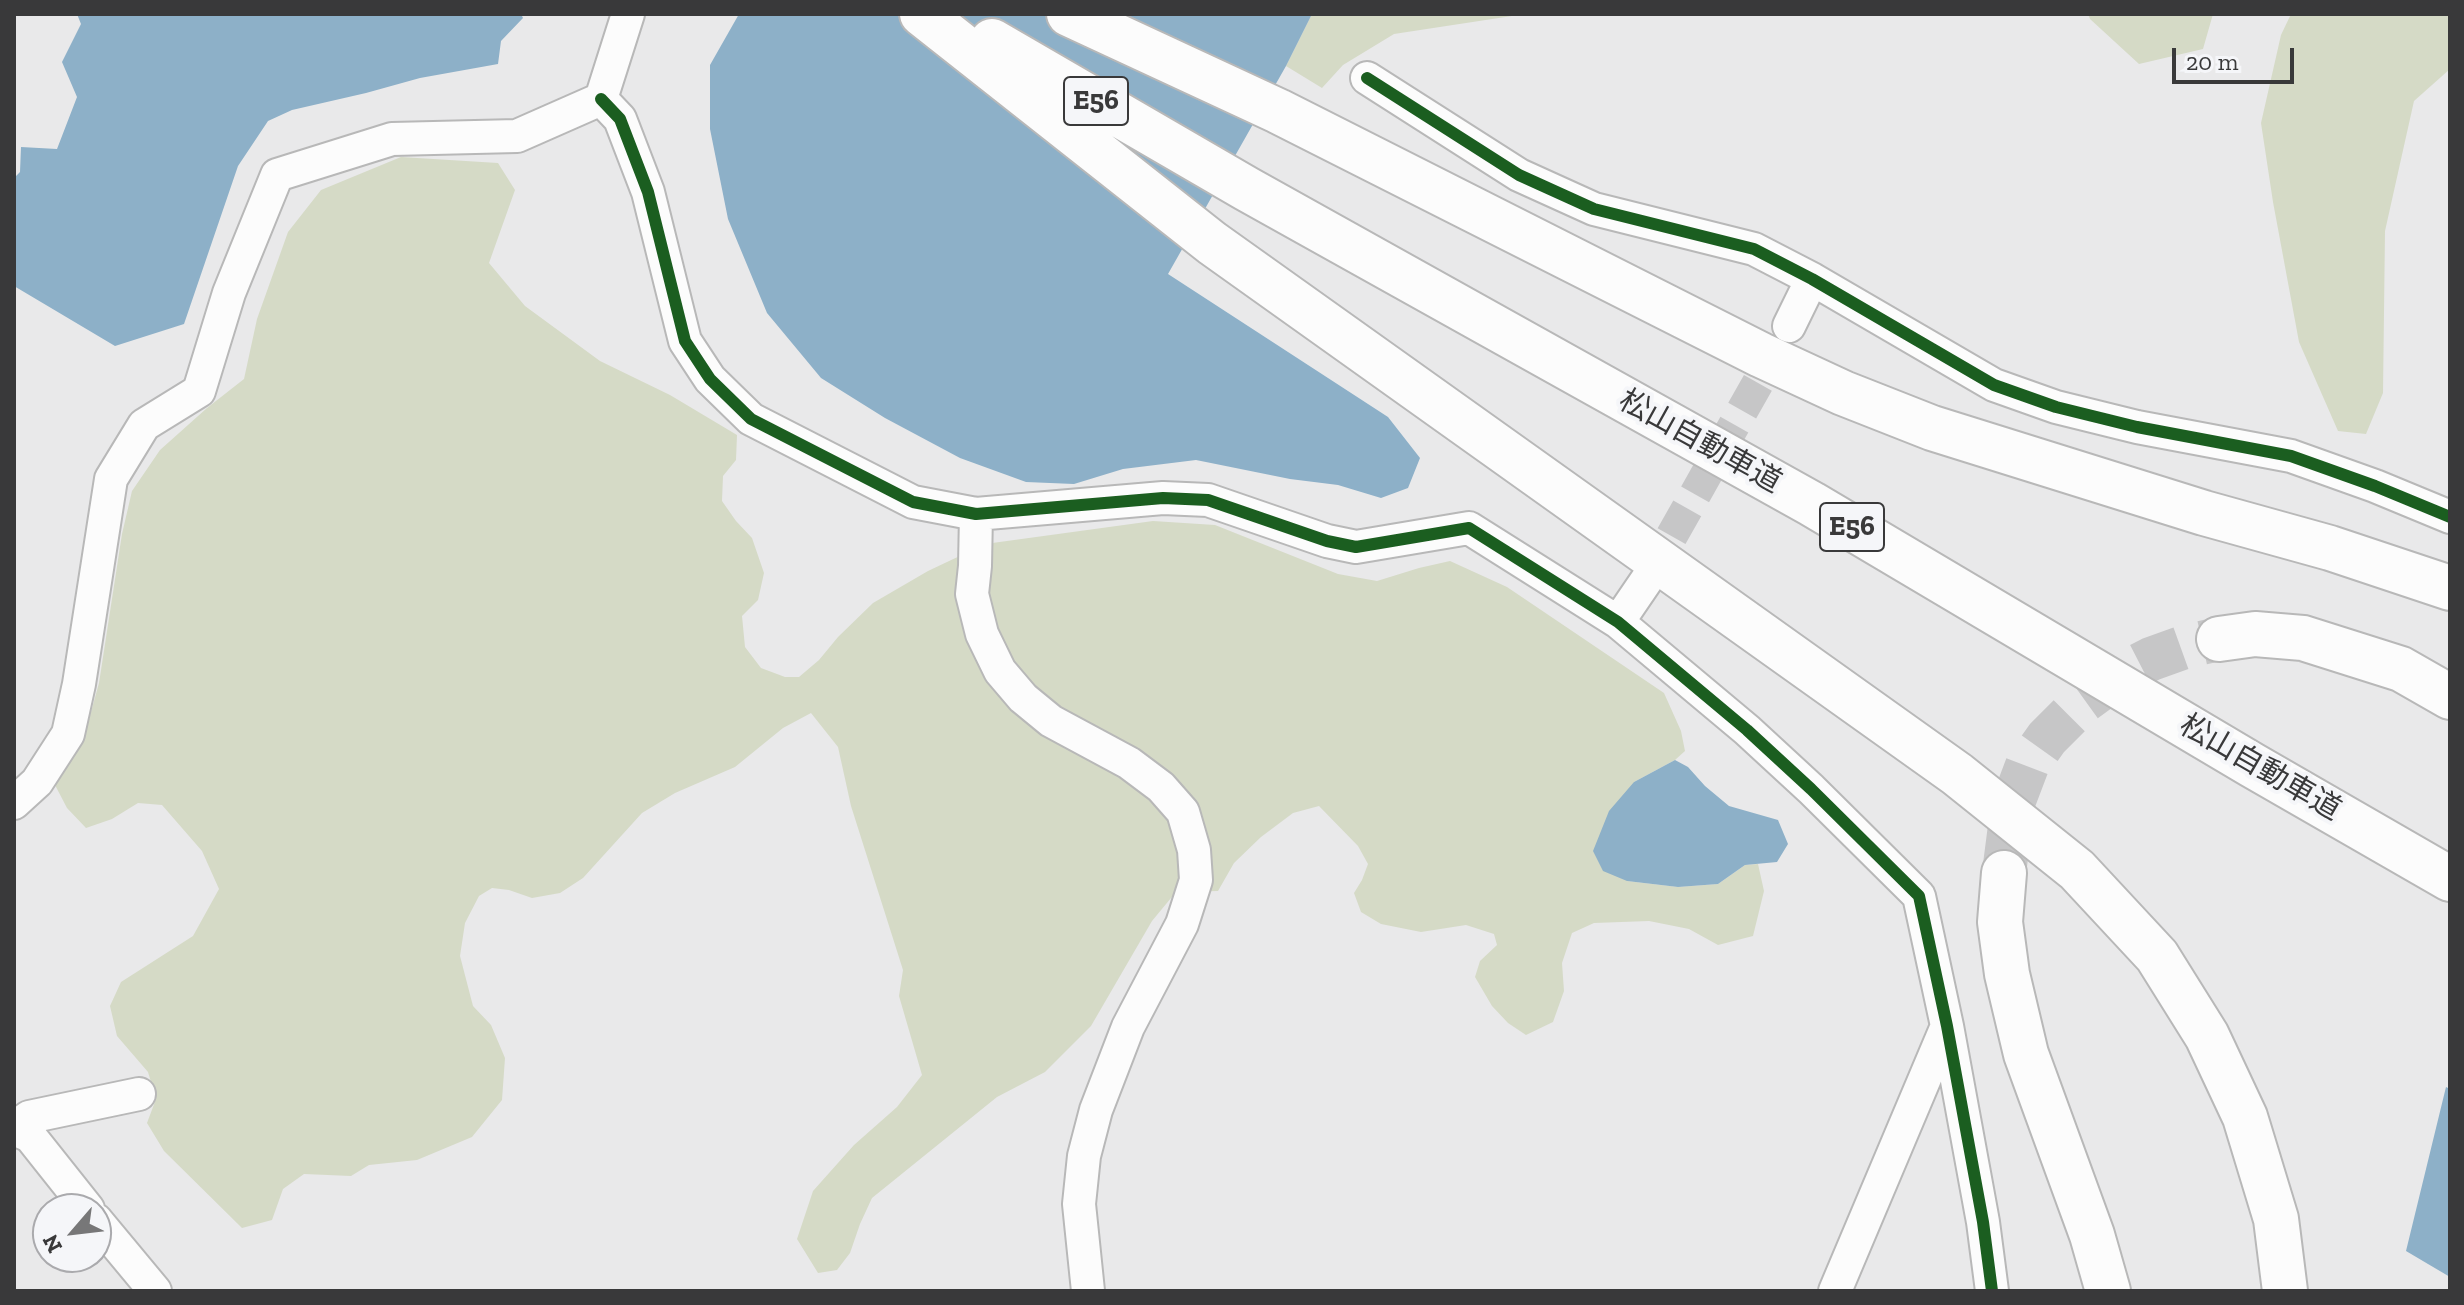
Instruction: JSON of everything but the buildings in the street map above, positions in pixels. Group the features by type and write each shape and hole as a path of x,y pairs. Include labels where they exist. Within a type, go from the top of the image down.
{"highway":[{"path":"922,14 1212,243 1957,774 2077,870 2157,956 2207,1036 2245,1117 2276,1219 2285,1291"},
{"name":"松山自動車道","path":"945,14 1247,189 1812,504 2450,879"},
{"path":"1069,14 1278,111 1761,355 1843,393 1932,428 2204,513 2330,548 2450,588"},
{"path":"2219,639 2255,634 2303,638 2401,669 2450,697"},
{"path":"2004,873 2000,922 2007,974 2026,1054 2092,1235 2108,1291"}],"street":[{"path":"14,803 37,782 68,734 79,684 111,479 144,425 199,391 229,293 277,175 392,139 517,136 601,99 628,14"},
{"path":"1367,78 1519,175 1594,209 1754,249 1812,279 1994,385 2056,407 2137,427 2291,456 2450,517"},
{"path":"601,99 620,119 648,192 685,341 710,379 751,419 913,502 976,514 1163,498 1208,500 1327,541 1356,547 1469,528 1618,622 1747,730 1919,896 1947,1026 1983,1222 1992,1291"},
{"path":"1789,326 1812,279"},
{"path":"976,514 972,594 982,634 1000,671 1023,698 1051,721 1129,763 1161,787 1183,812 1194,850 1196,880 1182,924 1128,1027 1096,1110 1084,1156 1079,1204 1088,1291"},
{"path":"1618,622 1648,578"},
{"path":"1835,1291 1947,1026"},
{"path":"75,1193 30,1136 14,1128 29,1117 139,1094"},
{"path":"112,1239 155,1291"}],"green space":[{"path":"1312,14 1525,14 1394,34 1343,65 1322,88 1286,66"},
{"path":"2088,14 2213,14 2203,49 2139,64"},
{"path":"2291,14 2450,14 2450,69 2414,101 2385,231 2383,393 2366,434 2338,431 2299,342 2273,202 2261,123 2281,35"},
{"path":"401,157 498,163 515,190 489,263 525,306 600,361 670,395 737,435 736,460 723,476 722,501 752,538 764,573 758,600 742,616 745,647 761,668 785,677 799,677 873,603 928,571 985,544 1153,521 1215,525 1338,574 1377,581 1450,561 1507,587 1664,693 1681,731 1685,751 1675,760 1634,782 1627,881 1678,887 1718,884 1745,865 1758,864 1764,891 1753,936 1718,945 1689,929 1649,921 1594,923 1572,933 1562,963 1564,991 1553,1022 1526,1035 1508,1023 1492,1006 1475,977 1480,961 1497,945 1494,934 1466,925 1421,932 1381,924 1361,912 1354,893 1368,864 1358,846 1319,806 1293,813 1234,863 1218,891 1176,892 1152,921 1091,1026 1045,1072 997,1097 872,1198 850,1253 837,1270 818,1273 797,1239 813,1191 854,1145 897,1107 922,1075 899,996 903,970 851,806 838,747 811,713 783,728 735,767 675,793 642,813 583,878 560,893 532,898 492,888 479,896 465,923 460,956 473,1006 491,1025 505,1058 502,1100 472,1137 417,1160 369,1165 351,1176 304,1174 283,1189 272,1220 242,1228 164,1151 147,1123 156,1099 148,1072 117,1036 110,1006 121,982 193,936 219,889 202,851 162,805 138,803 112,819 86,828 67,808 55,785 54,772 83,741 99,683 122,534 132,491 160,450 244,379 257,319 288,232 321,190"}],"water":[{"path":"77,14 521,14 523,18 501,41 498,64 420,78 292,110 268,121 238,166 184,324 115,346 14,286 14,178 20,172 21,147 57,149 77,97 62,62 81,24"},
{"path":"739,14 1312,14 1286,66 1168,274 1388,417 1420,458 1408,488 1381,498 1338,485 1290,479 1196,460 1123,469 1074,484 1026,482 960,458 885,418 821,378 767,313 728,219 710,129 710,65"},
{"path":"1675,760 1688,767 1729,806 1778,820 1788,844 1777,862 1745,865 1718,884 1678,887 1627,881 1603,871 1593,851 1609,811 1634,782"},
{"path":"2446,1087 2450,1089 2450,1277 2406,1251"}],"tunnel":[{"path":"1648,578 1782,340"},
{"path":"2004,873 2013,803 2027,766 2047,738 2084,701 2120,675 2151,659 2219,639"}],"cycle path":[{"path":"1367,78 1519,175 1594,209 1754,249 1812,279 1994,385 2056,407 2137,427 2291,456 2450,517"},
{"path":"601,99 620,119 648,192 685,341 710,379 751,419 913,502 976,514 1163,498 1208,500 1327,541 1356,547 1469,528 1618,622 1747,730 1919,896 1947,1026 1983,1222 1992,1291"}]}
